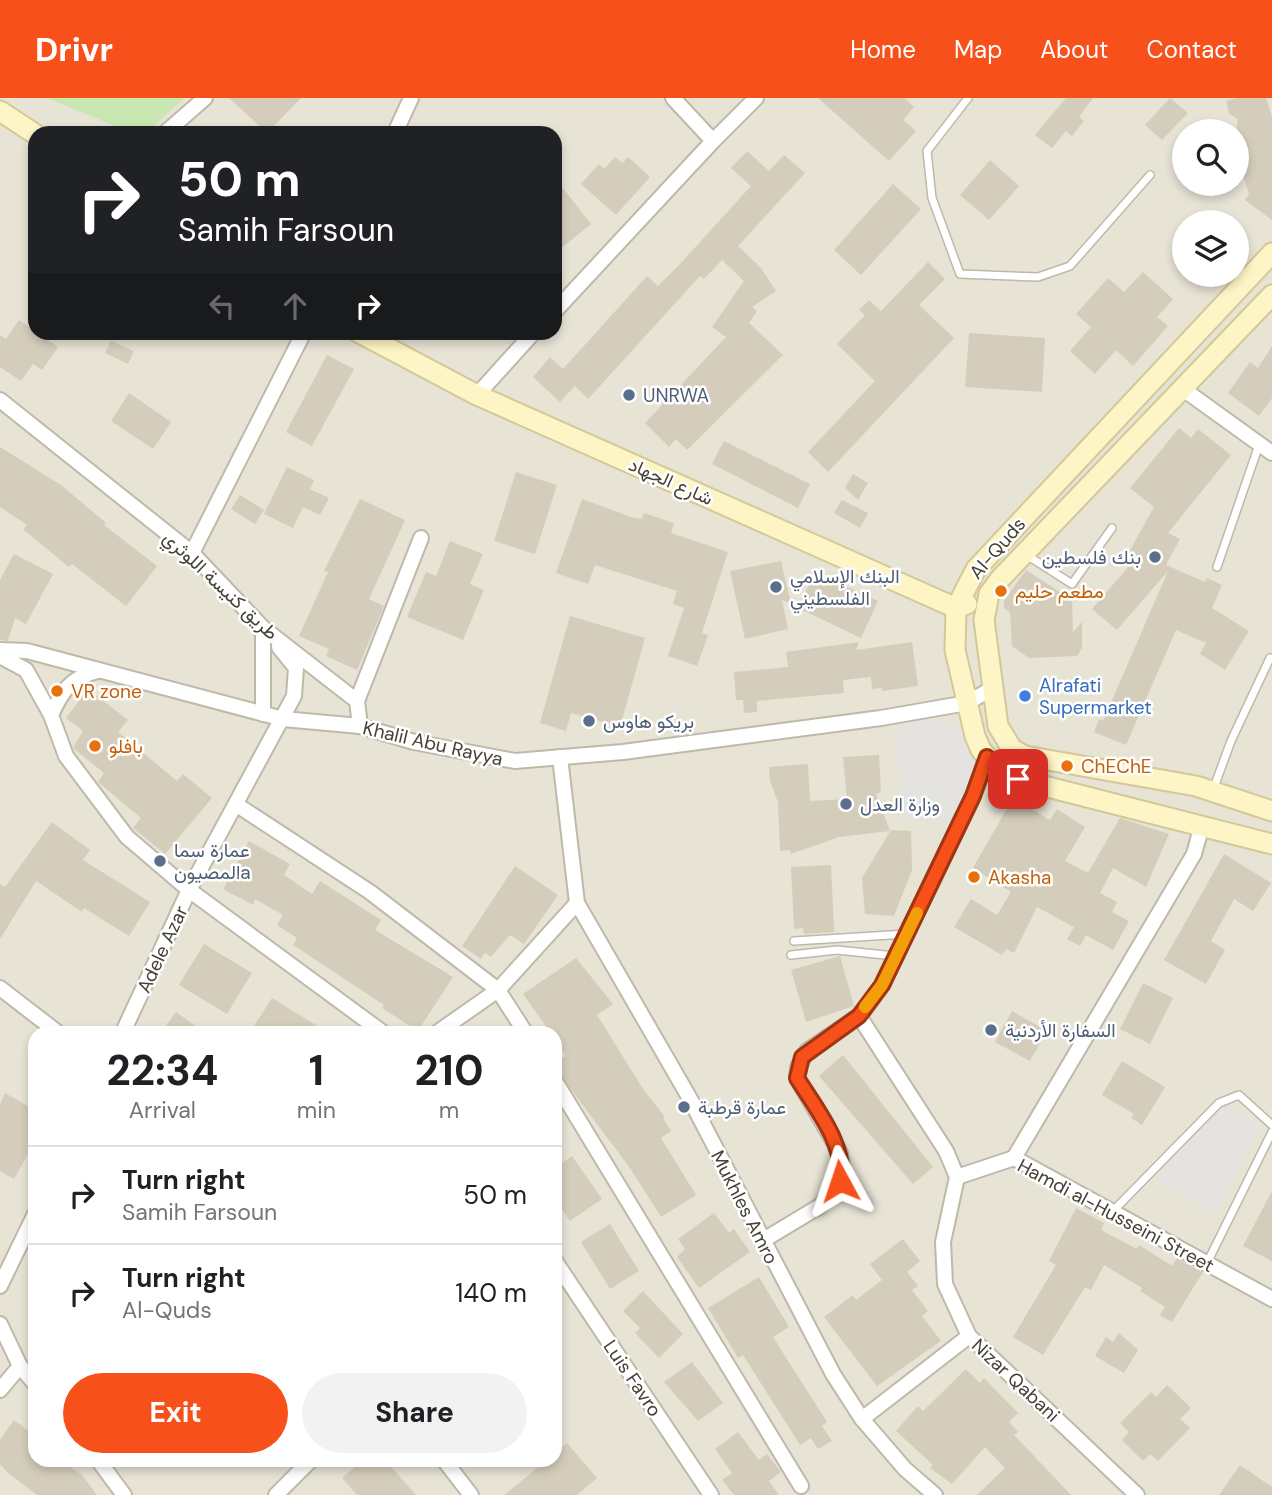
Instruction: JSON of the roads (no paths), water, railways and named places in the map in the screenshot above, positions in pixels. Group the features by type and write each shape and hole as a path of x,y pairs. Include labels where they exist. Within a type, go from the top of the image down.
{"street":[{"path":"173,126 205,98"},
{"path":"398,126 411,98"},
{"path":"673,98 713,141"},
{"path":"562,303 756,98"},
{"path":"0,111 28,129"},
{"name":"Al-Quds","path":"1272,253 976,569 956,608 955,650 975,736 987,757 999,770 1018,779 1272,844"},
{"name":"Al-Quds","path":"1272,295 1024,554 988,596 985,620 999,726 1012,749 1025,756 1213,790 1272,810"},
{"path":"192,553 300,340"},
{"name":"شارع الجهاد","path":"373,340 477,395 956,608"},
{"path":"477,395 527,340"},
{"path":"1184,389 1272,453"},
{"name":"طريق كنيسة اللوثري","path":"0,400 192,553 263,628 358,701"},
{"path":"360,726 358,701 421,538"},
{"path":"956,608 988,596"},
{"path":"263,628 263,714"},
{"name":"Adele Azar","path":"125,1026 189,890 294,696 296,668 263,628"},
{"name":"Khalil Abu Rayya","path":"0,650 27,651 283,719 360,726 414,742 514,761 736,738 967,703 993,688"},
{"path":"0,656 26,670 51,715 66,756 127,837 189,890 374,1026"},
{"path":"51,715 62,690 80,675 100,670"},
{"path":"447,1026 498,990 577,903 560,757"},
{"path":"762,1241 820,1206 840,1181 843,1168 840,1153 797,1078 798,1067 807,1051 859,1016 882,985 973,796 987,757"},
{"path":"237,805 370,892 498,990 521,1026"},
{"path":"1014,1158 1194,854 1202,825"},
{"name":"Mukhles Amro","path":"577,903 689,1097 833,1374 862,1419 905,1469 935,1495"},
{"path":"0,988 49,1026"},
{"path":"859,1016 946,1151 957,1177"},
{"path":"562,1093 801,1486"},
{"name":"Hamdi al-Husseini Street","path":"957,1177 1014,1158 1272,1299"},
{"name":"Nizar Qabani","path":"957,1177 943,1242 945,1283 969,1336 1138,1495"},
{"path":"0,1286 28,1228"},
{"name":"Luis Favro","path":"562,1272 711,1495"},
{"path":"0,1324 20,1366 28,1376"},
{"path":"862,1419 969,1336"},
{"path":"0,1390 20,1366"},
{"path":"103,1467 124,1495"},
{"path":"276,1495 304,1467"},
{"path":"449,1467 471,1495"}],"lane":[{"path":"968,98 927,151 932,198 960,274 1038,277 1070,266 1150,174"},
{"path":"1217,567 1259,444"},
{"path":"1024,554 1072,584 1112,528"},
{"path":"1213,790 1231,741 1270,658"},
{"path":"794,941 907,934"},
{"path":"792,955 837,950 896,956"},
{"path":"1113,1212 1219,1103 1239,1095 1272,1125"},
{"path":"1207,1263 1272,1132"}],"place":[{"name":"UNRWA","path":"629,395"},
{"name":"بنك فلسطين","path":"1155,557"},
{"name":"البنك الإسلامي الفلسطيني","path":"776,587"},
{"name":"مطعم حليم","path":"1001,591"},
{"name":"VR zone","path":"57,691"},
{"name":"Alrafati Supermarket","path":"1025,696"},
{"name":"بريكو هاوس","path":"589,721"},
{"name":"بافلو","path":"95,746"},
{"name":"ChEChE","path":"1067,766"},
{"name":"وزارة العدل","path":"846,804"},
{"name":"عمارة سما المصيونa","path":"160,861"},
{"name":"Akasha","path":"974,877"},
{"name":"السفارة الأردنية","path":"991,1030"},
{"name":"عمارة قرطبة","path":"684,1107"}]}
